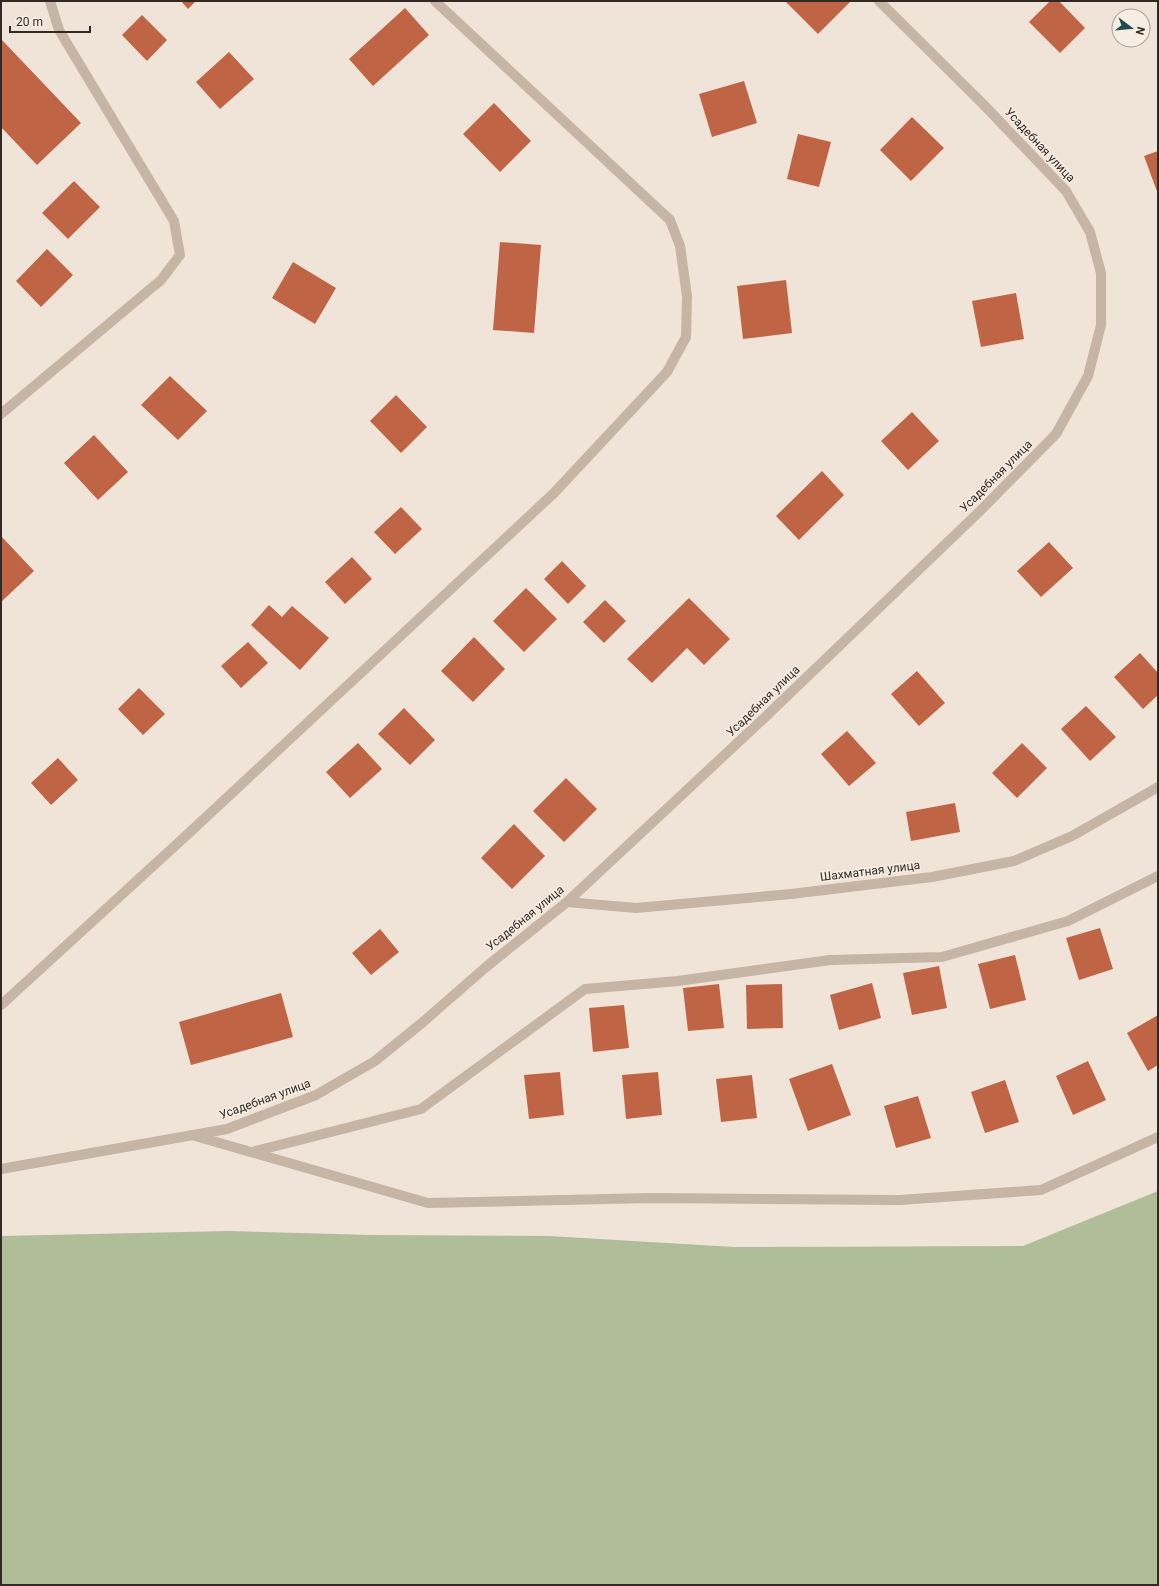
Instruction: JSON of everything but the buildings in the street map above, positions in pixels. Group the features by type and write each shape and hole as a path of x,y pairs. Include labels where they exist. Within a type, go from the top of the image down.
{"street":[{"path":"1,414 162,280 180,255 174,221 59,30 50,1"},
{"path":"1,1005 554,493 667,372 686,337 687,296 680,246 670,220 435,1"},
{"name":"Усадебная улица","path":"1,1169 227,1128 316,1095 375,1061 423,1022 486,967 566,902 761,721 978,512 1056,434 1088,376 1100,325 1101,273 1090,232 1066,191 984,105 879,1"},
{"name":"Шахматная улица","path":"566,902 636,908 791,894 917,879 999,864 1014,861 1072,836 1158,787"},
{"path":"250,1152 420,1109 585,989 678,982 830,960 942,957 1068,921 1158,876"},
{"path":"192,1135 428,1203 651,1198 900,1200 1041,1190 1158,1137"}],"green space":[{"path":"1158,1191 1158,1585 1,1585 1,1236 229,1231 371,1235 549,1236 734,1247 1023,1246"}]}
